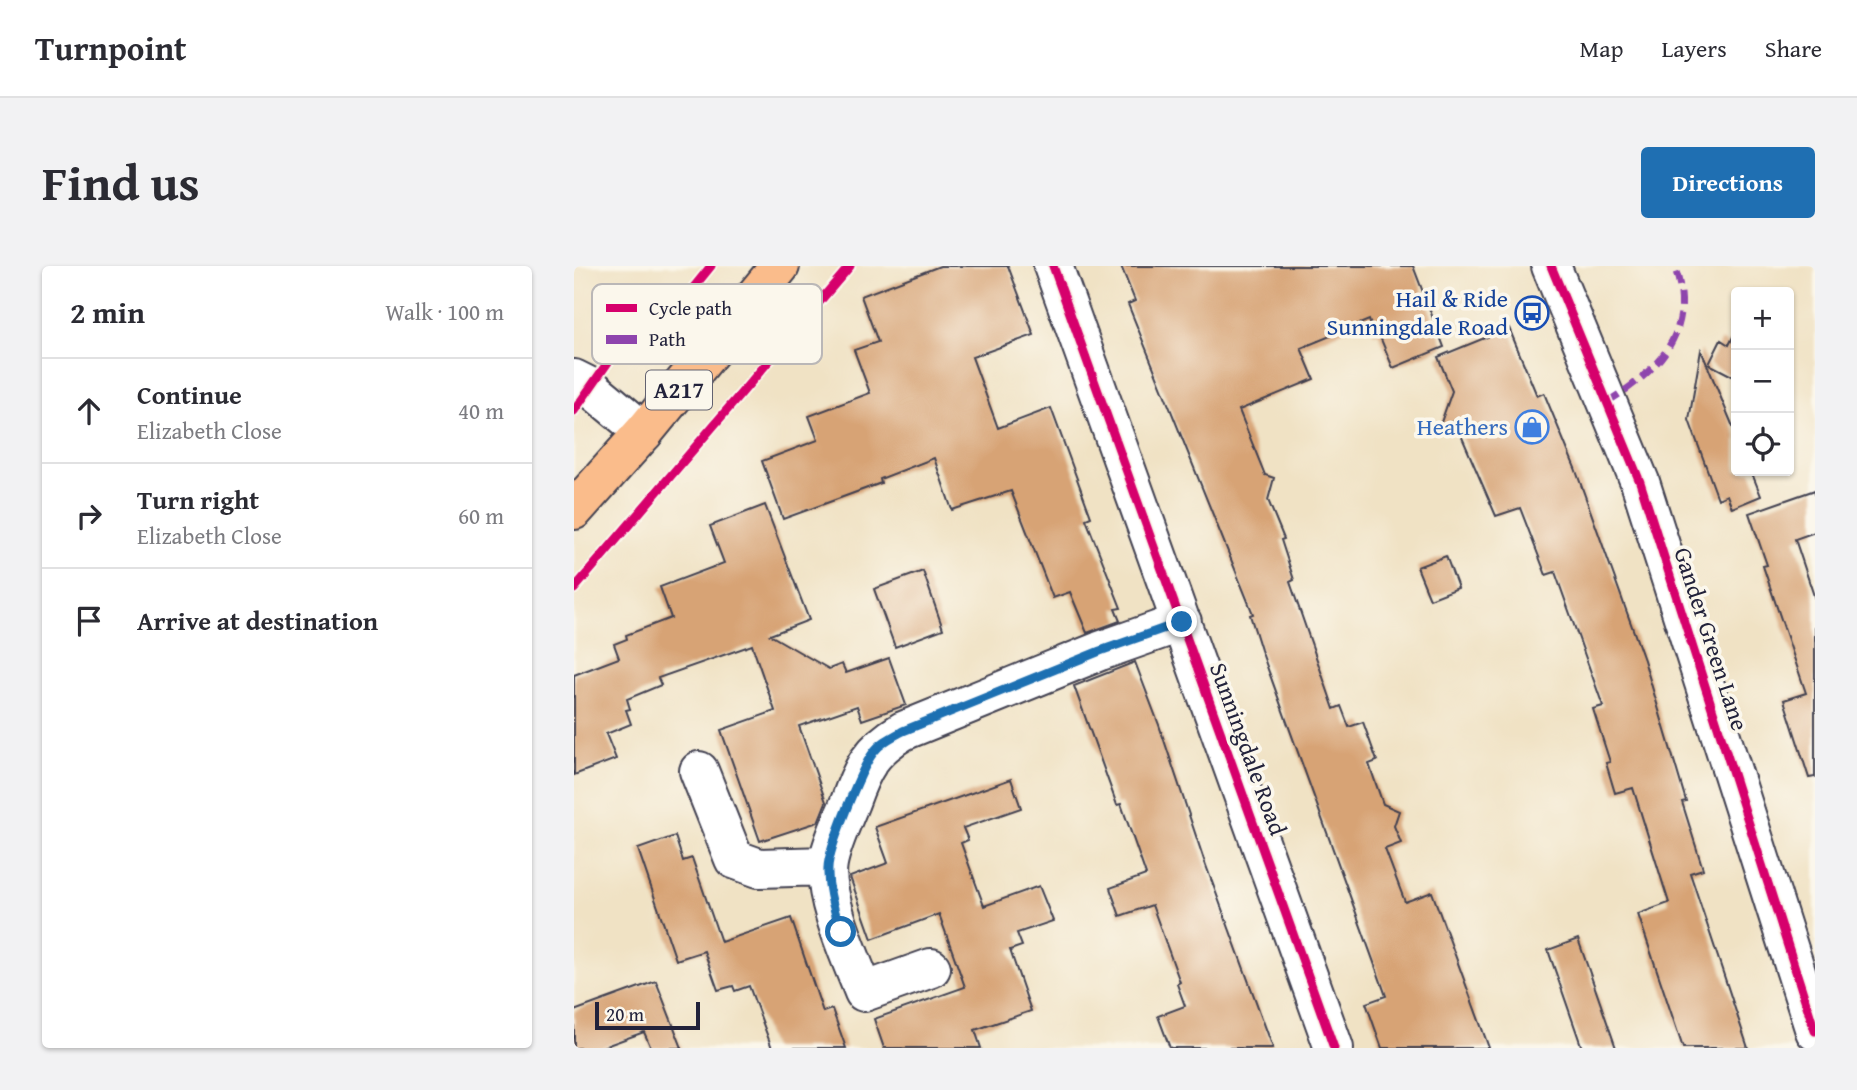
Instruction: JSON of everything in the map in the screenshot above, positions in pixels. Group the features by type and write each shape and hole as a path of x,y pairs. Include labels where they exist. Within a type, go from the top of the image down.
{"highway":[{"name":"A217","path":"765,284 780,266"},
{"name":"A217","path":"574,510 644,432 700,364"}],"street":[{"name":"Sunningdale Road","path":"1052,266 1334,1048"},
{"name":"Gander Green Lane","path":"1551,266 1640,482 1815,1031"},
{"path":"574,379 590,387 644,432"},
{"path":"931,968 864,992 841,932 830,891 827,866 857,782 873,753 903,731 1100,651 1182,622"},
{"path":"699,771 734,859 759,868 827,866"}],"building":[{"path":"940,266 1008,266 1034,335 972,357 998,428 1051,408 1091,517 1086,519 1121,608 1115,609 1120,621 1087,633 1070,592 1053,598 1011,491 952,510 934,458 880,479 881,483 783,519 762,461 818,440 809,416 870,393 854,350 878,342 861,296"},
{"path":"1121,266 1413,266 1444,347 1393,368 1378,332 1374,334 1369,320 1301,348 1314,379 1239,410 1265,475 1274,478 1268,500 1284,539 1281,540 1294,580 1290,582 1334,709 1341,706 1349,727 1363,722 1377,761 1369,764 1383,804 1399,811 1394,826 1401,843 1385,849 1405,902 1432,892 1489,1048 1382,1048 1366,1003 1386,996 1261,650 1250,615 1253,614 1128,304 1135,301"},
{"path":"1509,328 1537,396 1544,393 1575,468 1644,660 1686,801 1682,802 1703,869 1690,873 1748,1048 1683,1048 1638,914 1669,903 1633,788 1615,793 1606,763 1610,762 1593,709 1603,706 1555,572 1546,575 1520,508 1496,516 1455,421 1439,428 1452,391 1438,357"},
{"path":"1721,340 1729,345 1731,341 1731,375 1709,364"},
{"path":"1701,350 1731,422 1731,476 1753,476 1761,496 1732,508 1727,495 1718,499 1689,420"},
{"path":"1815,490 1815,532 1795,539 1815,599 1815,777 1809,778 1784,700 1806,693 1763,566 1767,565 1749,513"},
{"path":"765,505 809,620 770,635 829,669 842,664 846,673 889,658 906,705 862,720 857,706 799,726 826,802 818,822 760,841 721,730 775,711 752,645 658,678 661,685 627,699 630,709 626,710 631,724 606,734 616,759 574,775 574,675 619,658 614,644 627,639 626,635 671,618 660,587 724,563 710,526"},
{"path":"1446,556 1458,588 1430,599 1417,567"},
{"path":"923,571 943,629 895,647 874,589"},
{"path":"1135,662 1273,1048 1170,1048 1158,1016 1185,1006 1177,984 1180,982 1152,905 1120,916 1110,888 1146,875 1121,804 1117,805 1074,686"},
{"path":"1011,779 1021,808 963,828 968,840 961,843 984,906 1039,886 1053,921 1017,933 1022,946 1010,950 1031,1011 975,1030 981,1048 884,1048 874,1019 965,987 939,914 872,939 850,877 888,863 875,827"},
{"path":"675,836 683,861 692,858 721,942 791,918 823,1012 832,1009 846,1048 772,1048 749,986 735,991 733,986 718,990 704,951 676,960 638,849"},
{"path":"1578,939 1616,1048 1582,1048 1548,950"},
{"path":"656,981 682,1048 651,1048 644,1032 600,1048 574,1048 574,1011"}],"marked path":[{"path":"1607,402 1642,377 1669,346 1677,329 1681,310 1680,289 1674,266"}],"cycle path":[{"path":"696,284 711,266"},
{"path":"822,299 850,266"},
{"path":"1053,266 1334,1048"},
{"path":"1551,266 1640,482 1815,1031"},
{"path":"574,411 607,364"},
{"path":"574,589 766,364"}],"place":[{"name":"Hail & Ride Sunningdale Road","path":"1532,313"},
{"name":"Heathers","path":"1532,427"}],"route":[{"path":"841,932 830,891 827,866 857,782 873,753 903,731 1100,651 1182,622"}]}
